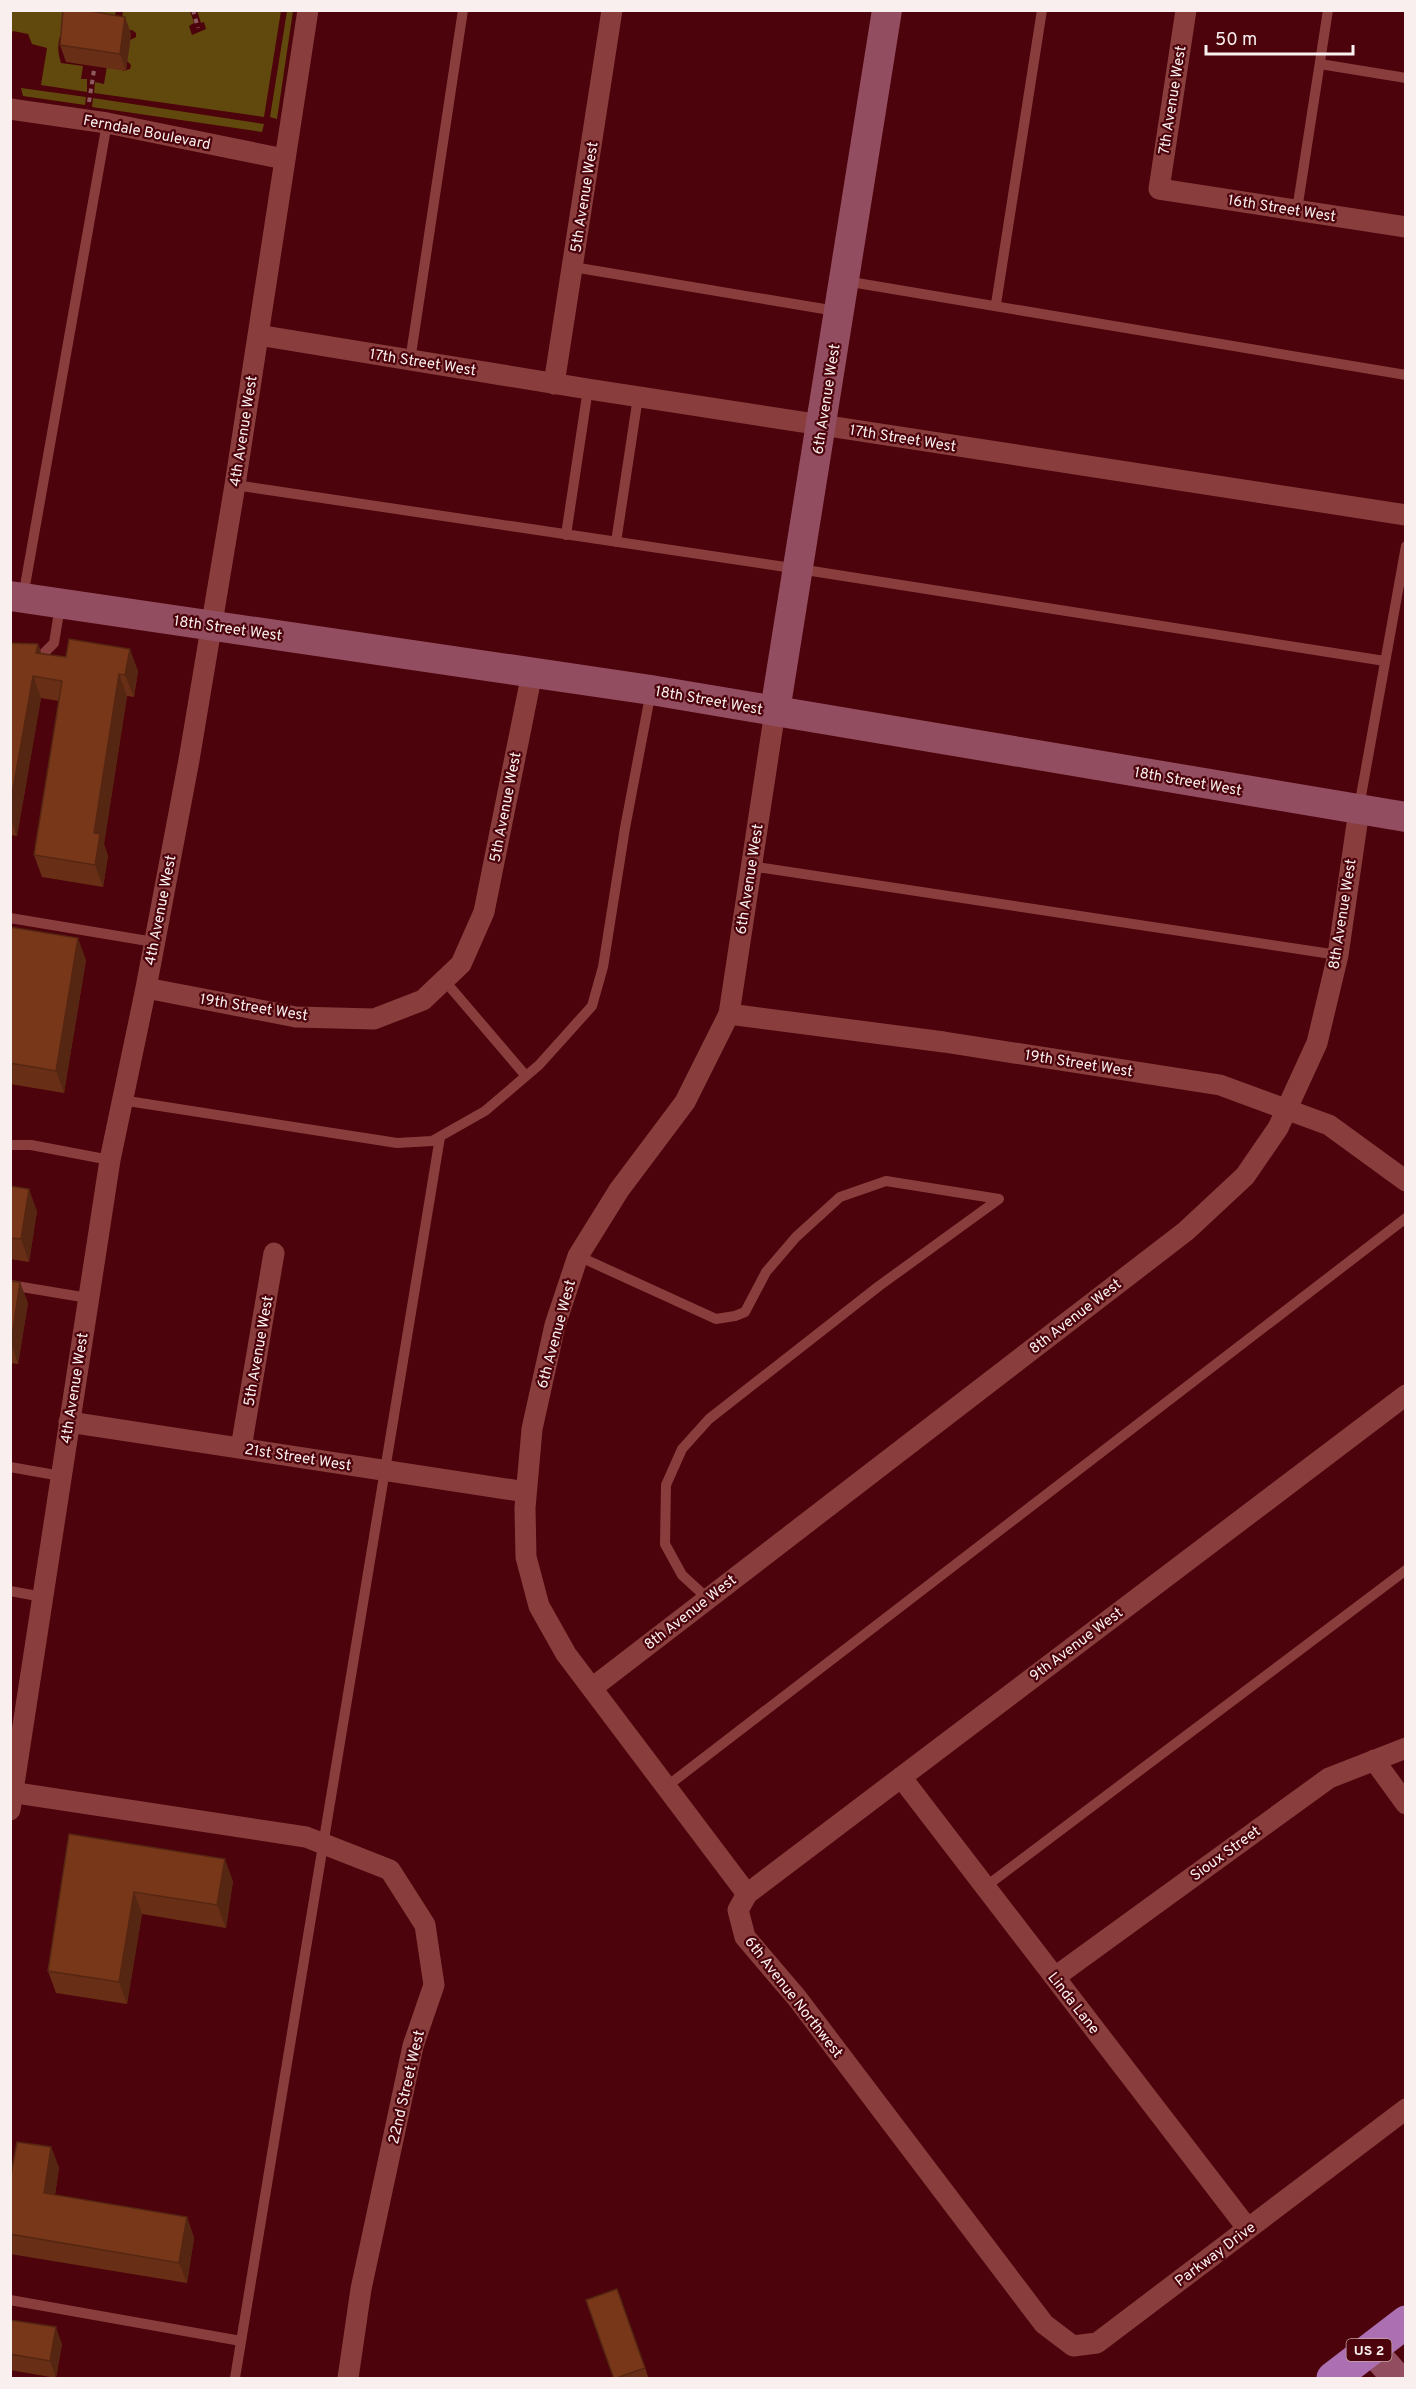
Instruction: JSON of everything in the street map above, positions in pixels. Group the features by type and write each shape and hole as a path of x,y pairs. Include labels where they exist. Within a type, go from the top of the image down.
{"highway":[{"name":"US 2","path":"1333,2379 1406,2322"}],"street":[{"name":"4th Avenue West","path":"11,1798 87,1298 121,1100 146,988 189,760 235,485 308,10"},
{"name":"5th Avenue West","path":"554,384 612,10"},
{"name":"6th Avenue West","path":"592,1688 567,1653 539,1606 526,1557 526,1492 532,1429 555,1325 578,1256 619,1190 685,1102 729,1014 750,866 887,10"},
{"name":"7th Avenue West","path":"1159,189 1186,10"},
{"name":"Ferndale Boulevard","path":"10,109 97,122 284,159"},
{"name":"16th Street West","path":"1159,189 1406,227"},
{"name":"17th Street West","path":"258,335 554,384 1406,515"},
{"name":"18th Street West","path":"17,597 651,690 1406,817"},
{"name":"5th Avenue West","path":"472,939 484,912 532,673"},
{"name":"8th Avenue West","path":"592,1688 1186,1231 1245,1176 1278,1128 1317,1042 1338,955 1359,810"},
{"name":"19th Street West","path":"146,988 296,1017 374,1018 423,1000 461,964 472,939"},
{"name":"19th Street West","path":"729,1014 944,1042 1220,1085 1329,1125 1406,1181"},
{"name":"5th Avenue West","path":"241,1448 274,1253"},
{"name":"9th Avenue West","path":"747,1894 1406,1395"},
{"name":"21st Street West","path":"69,1422 526,1492"},
{"path":"592,1688 747,1894"},
{"name":"Sioux Street","path":"1054,1977 1329,1778 1406,1748"},
{"path":"1374,1760 1406,1804"},
{"name":"Linda Lane","path":"901,1777 1248,2229"},
{"name":"22nd Street West","path":"11,1798 306,1837 390,1870 425,1925 434,1985 411,2058 361,2289 348,2379"},
{"name":"6th Avenue Northwest","path":"747,1894 738,1910 745,1937 796,1998 1026,2299"},
{"name":"Parkway Drive","path":"1026,2299 1044,2324 1073,2346 1097,2343 1406,2109"},
{"path":"1371,2349 1397,2379"}],"lane":[{"path":"410,361 463,10"},
{"path":"996,304 1042,10"},
{"path":"1297,210 1328,10"},
{"path":"1320,64 1406,78"},
{"path":"17,597 97,122"},
{"path":"573,267 840,312"},
{"path":"845,281 996,304 1406,375"},
{"path":"566,535 588,389"},
{"path":"616,542 638,397"},
{"path":"235,485 799,569 1385,661"},
{"path":"1359,810 1406,546"},
{"path":"10,658 40,657 54,643 61,603"},
{"path":"121,1100 397,1143 432,1141 484,1111 539,1065 592,1006 603,968 625,828 651,690"},
{"path":"750,866 1338,955"},
{"path":"10,918 154,942"},
{"path":"444,980 526,1076"},
{"path":"235,2379 440,1137"},
{"path":"10,1145 31,1145 110,1160"},
{"path":"578,1256 716,1319 745,1312 766,1272 796,1237 840,1197 886,1181 999,1199 879,1286 718,1412 682,1449 666,1485 665,1544 682,1575 707,1598"},
{"path":"666,1787 1406,1218"},
{"path":"10,1285 87,1298"},
{"path":"10,1467 61,1476"},
{"path":"985,1887 1406,1570"},
{"path":"10,1591 43,1596"},
{"path":"10,2300 241,2341"}],"path":[{"path":"193,10 198,28"},
{"path":"94,70 97,122"}],"shaded area":[{"path":"11,11 116,11 113,25 64,28 60,36 58,50 61,63 83,66 81,79 87,79 87,92 41,85 47,48 32,44 28,34 13,31 11,33"},
{"path":"123,11 190,11 194,23 189,26 192,35 206,29 197,11 281,11 264,117 94,93 95,82 104,84 107,66 121,68 123,71 130,69 131,65 127,61 130,40 136,37 136,33 132,30 120,32"},
{"path":"287,11 293,11 277,119 270,117"},
{"path":"21,88 86,97 85,105 23,96"},
{"path":"93,98 264,124 262,132 92,107"}],"building":[{"path":"63,10 84,10 125,17 120,54 60,45"},
{"path":"69,639 130,649 125,675 119,674 94,833 100,834 95,865 34,855 62,681 33,676 10,806 10,643 38,644 36,653 66,657"},
{"path":"10,927 78,938 56,1071 10,1063"},
{"path":"10,1186 29,1189 21,1239 10,1238"},
{"path":"10,1281 20,1282 11,1343 10,1343"},
{"path":"69,1834 225,1859 217,1905 134,1892 119,1982 48,1971"},
{"path":"17,2142 51,2147 44,2193 187,2217 179,2263 10,2234 10,2180"},
{"path":"617,2289 645,2368 614,2379 586,2300"},
{"path":"10,2320 56,2327 50,2361 10,2354"}]}
